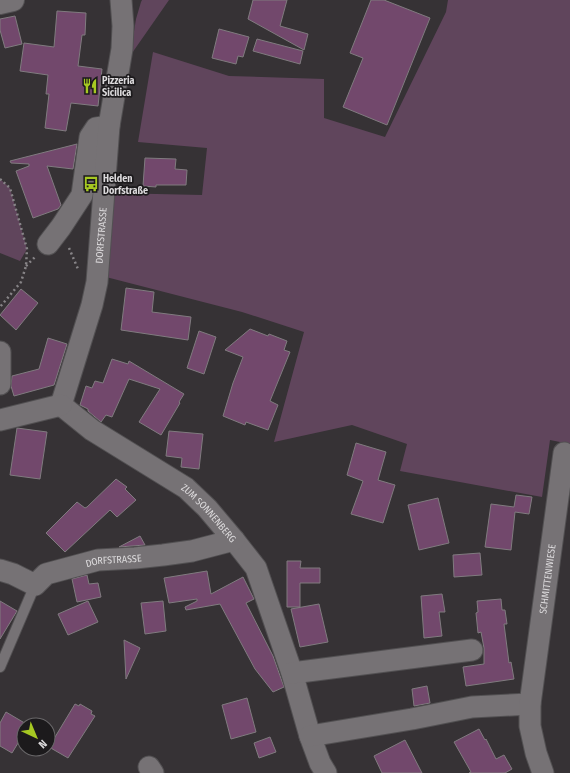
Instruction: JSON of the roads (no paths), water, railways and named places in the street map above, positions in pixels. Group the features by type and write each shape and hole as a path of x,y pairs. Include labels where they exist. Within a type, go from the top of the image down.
{"main road":[{"path":"0,3 13,0"}],"street":[{"name":"DORFSTRASSE","path":"60,405 92,305 97,282 109,126 122,49 123,26 121,0"},
{"path":"48,244 62,227 82,195 90,137 96,128 109,126"},
{"path":"0,352 0,384"},
{"path":"0,420 60,405"},
{"name":"ZUM SONNENBERG","path":"60,405 92,430 186,488 207,508 256,568 292,673 310,736 320,763 326,773"},
{"name":"SCHMITTENWIESE","path":"543,773 536,753 530,726 530,704 564,453"},
{"name":"DORFSTRASSE","path":"35,585 46,574 98,560 163,555 234,540"},
{"path":"0,570 13,574 35,585"},
{"path":"292,673 472,650"},
{"path":"310,736 472,708 530,704"}],"lane":[{"path":"0,667 35,585"}],"place":[{"name":"Pizzeria Sicilica","path":"90,86"},
{"name":"Helden Dorfstraße","path":"91,184"}]}
